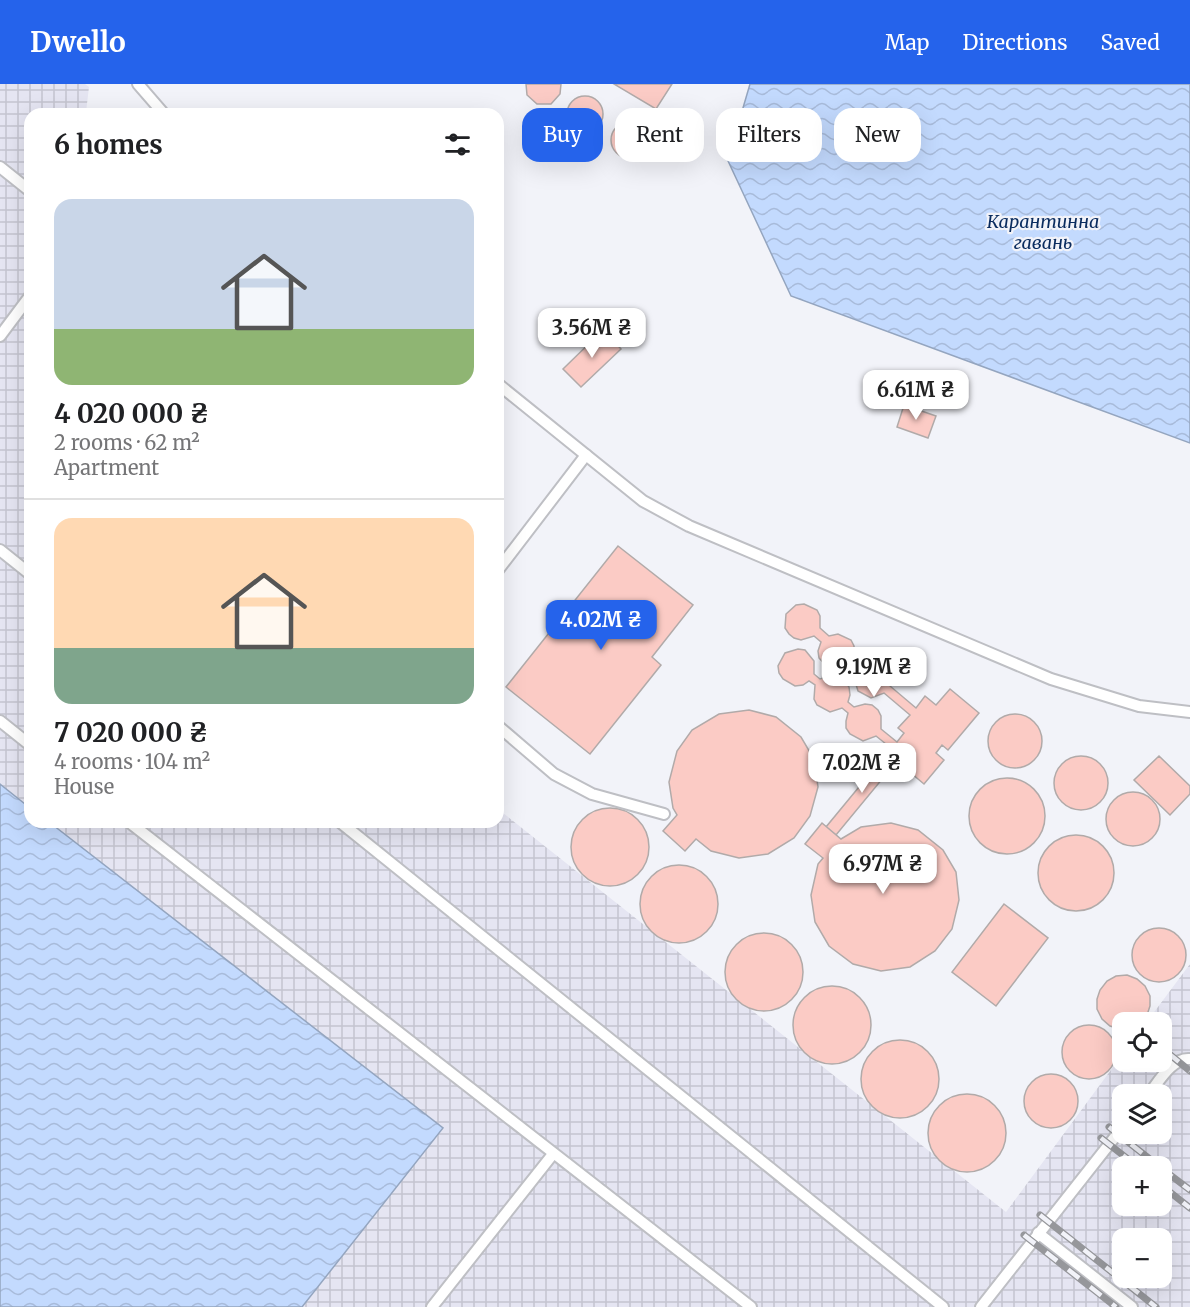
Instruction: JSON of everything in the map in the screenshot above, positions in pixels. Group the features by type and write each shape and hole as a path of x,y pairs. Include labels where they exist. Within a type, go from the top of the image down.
{"lane":[{"path":"138,84 159,108"},
{"path":"0,167 24,185"},
{"path":"0,336 24,304"},
{"path":"504,389 643,501 689,526 1051,679 1140,706 1190,712"},
{"path":"504,562 586,455"},
{"path":"0,550 24,569"},
{"path":"0,721 24,740"},
{"path":"504,731 554,774 592,794 664,814"},
{"path":"137,828 751,1307"},
{"path":"347,828 943,1307"},
{"path":"1157,1084 1172,1066 1185,1059 1190,1059"},
{"path":"981,1307 1112,1140"},
{"path":"432,1307 553,1154"},
{"path":"1038,1233 1132,1307"}],"shaded area":[{"path":"0,84 85,84 89,87 86,108 24,108 24,803 0,784"},
{"path":"504,814 1006,1212 1112,1069 1112,1072 1172,1072 1172,1012 1154,1012 1190,964 1190,1307 302,1307 443,1128 57,828 504,828"}],"water":[{"name":"Карантинна гавань","path":"750,84 1190,84 1190,443 791,296 729,162 822,162 822,108 743,108"},
{"path":"0,784 24,803 24,828 57,828 443,1128 302,1307 0,1307"}],"building":[{"path":"526,84 561,84 560,94 551,104 537,104 527,95"},
{"path":"614,84 672,84 657,108"},
{"path":"585,96 598,101 601,107 569,108 572,101"},
{"path":"615,129 615,151 611,140"},
{"path":"603,330 621,349 581,387 563,369"},
{"path":"904,405 936,416 928,438 897,427"},
{"path":"618,546 693,605 652,657 661,665 590,754 506,687"},
{"path":"804,604 817,610 820,616 820,628 829,636 838,634 851,640 854,646 854,656 863,664 874,661 886,667 890,673 890,686 916,708 925,696 936,705 950,689 979,713 948,750 942,745 936,753 944,760 924,784 887,753 891,748 876,736 863,741 850,734 846,728 848,713 842,708 830,712 817,705 814,699 815,685 809,681 795,686 783,679 779,673 778,666 785,653 798,649 805,650 814,661 814,674 820,679 833,675 845,681 849,687 848,702 854,707 872,705 881,716 881,729 897,742 904,733 898,728 910,715 884,693 871,698 858,691 854,678 856,671 849,665 835,671 828,668 819,658 818,651 821,642 814,636 801,640 789,634 785,628 786,614 796,605"},
{"path":"749,710 776,717 801,737 814,759 818,787 810,816 794,838 768,854 739,858 711,851 696,839 685,851 663,831 677,815 673,808 669,782 677,751 692,730 719,714"},
{"path":"1015,714 1025,716 1034,722 1040,731 1042,741 1040,751 1034,760 1025,766 1015,768 1005,766 996,760 990,751 988,741 990,731 996,722 1005,716"},
{"path":"887,753 897,761 836,835 826,827"},
{"path":"1081,756 1091,758 1100,764 1106,773 1108,783 1106,793 1100,802 1091,808 1081,810 1071,808 1062,802 1056,793 1054,783 1056,773 1062,764 1071,758"},
{"path":"1159,756 1190,786 1190,794 1170,815 1134,780"},
{"path":"1015,778 1028,784 1039,795 1045,808 1043,831 1028,848 1015,854 999,854 986,848 971,831 969,808 975,795 992,780"},
{"path":"1133,792 1143,794 1152,800 1158,809 1160,819 1158,829 1152,838 1143,844 1133,846 1123,844 1114,838 1108,829 1106,819 1108,809 1114,800 1123,794"},
{"path":"602,808 618,808 632,814 643,825 649,839 649,855 643,869 632,880 618,886 602,886 588,880 577,869 571,855 571,839 577,825 588,814"},
{"path":"822,823 841,839 861,827 891,823 918,830 943,850 956,872 959,900 952,929 935,951 910,967 881,971 853,964 829,946 815,922 811,895 818,864 823,858 805,844"},
{"path":"1084,835 1097,841 1108,852 1114,865 1112,888 1097,905 1084,911 1068,911 1055,905 1040,888 1038,865 1044,852 1061,837"},
{"path":"671,865 687,865 701,871 712,882 718,896 718,912 712,926 701,937 687,943 671,943 657,937 646,926 640,912 640,896 646,882 657,871"},
{"path":"1004,904 1048,938 996,1006 952,972"},
{"path":"1159,928 1169,930 1178,936 1184,945 1186,955 1184,965 1178,974 1169,980 1159,982 1149,980 1140,974 1134,965 1132,955 1134,945 1140,936 1149,930"},
{"path":"756,933 772,933 786,939 797,950 803,964 803,980 797,994 786,1005 772,1011 756,1011 742,1005 731,994 725,980 725,964 731,950 742,939"},
{"path":"1127,975 1137,979 1145,986 1150,996 1150,1006 1148,1012 1112,1012 1112,1027 1102,1019 1097,1009 1097,999 1107,981 1116,976"},
{"path":"824,986 840,986 854,992 865,1003 871,1017 871,1033 865,1047 854,1058 840,1064 824,1064 810,1058 799,1047 793,1033 793,1017 799,1003 810,992"},
{"path":"1089,1025 1099,1027 1111,1037 1112,1065 1108,1071 1099,1077 1089,1079 1079,1077 1070,1071 1064,1062 1062,1052 1064,1042 1070,1033 1079,1027"},
{"path":"892,1040 908,1040 922,1046 933,1057 939,1071 939,1087 933,1101 922,1112 908,1118 892,1118 878,1112 867,1101 861,1087 861,1071 867,1057 878,1046"},
{"path":"1051,1074 1061,1076 1070,1082 1076,1091 1078,1101 1076,1111 1070,1120 1061,1126 1051,1128 1041,1126 1032,1120 1026,1111 1024,1101 1026,1091 1032,1082 1041,1076"},
{"path":"959,1094 975,1094 989,1100 1000,1111 1006,1125 1006,1141 1000,1155 989,1166 975,1172 959,1172 945,1166 934,1155 928,1141 928,1125 934,1111 945,1100"}],"railway":[{"path":"1172,1056 1190,1071"},
{"path":"1109,1127 1146,1156"},
{"path":"1101,1138 1124,1156"},
{"path":"1172,1176 1190,1190"},
{"path":"1172,1194 1190,1208"},
{"path":"1040,1215 1156,1307"},
{"path":"1024,1235 1116,1307"}]}
